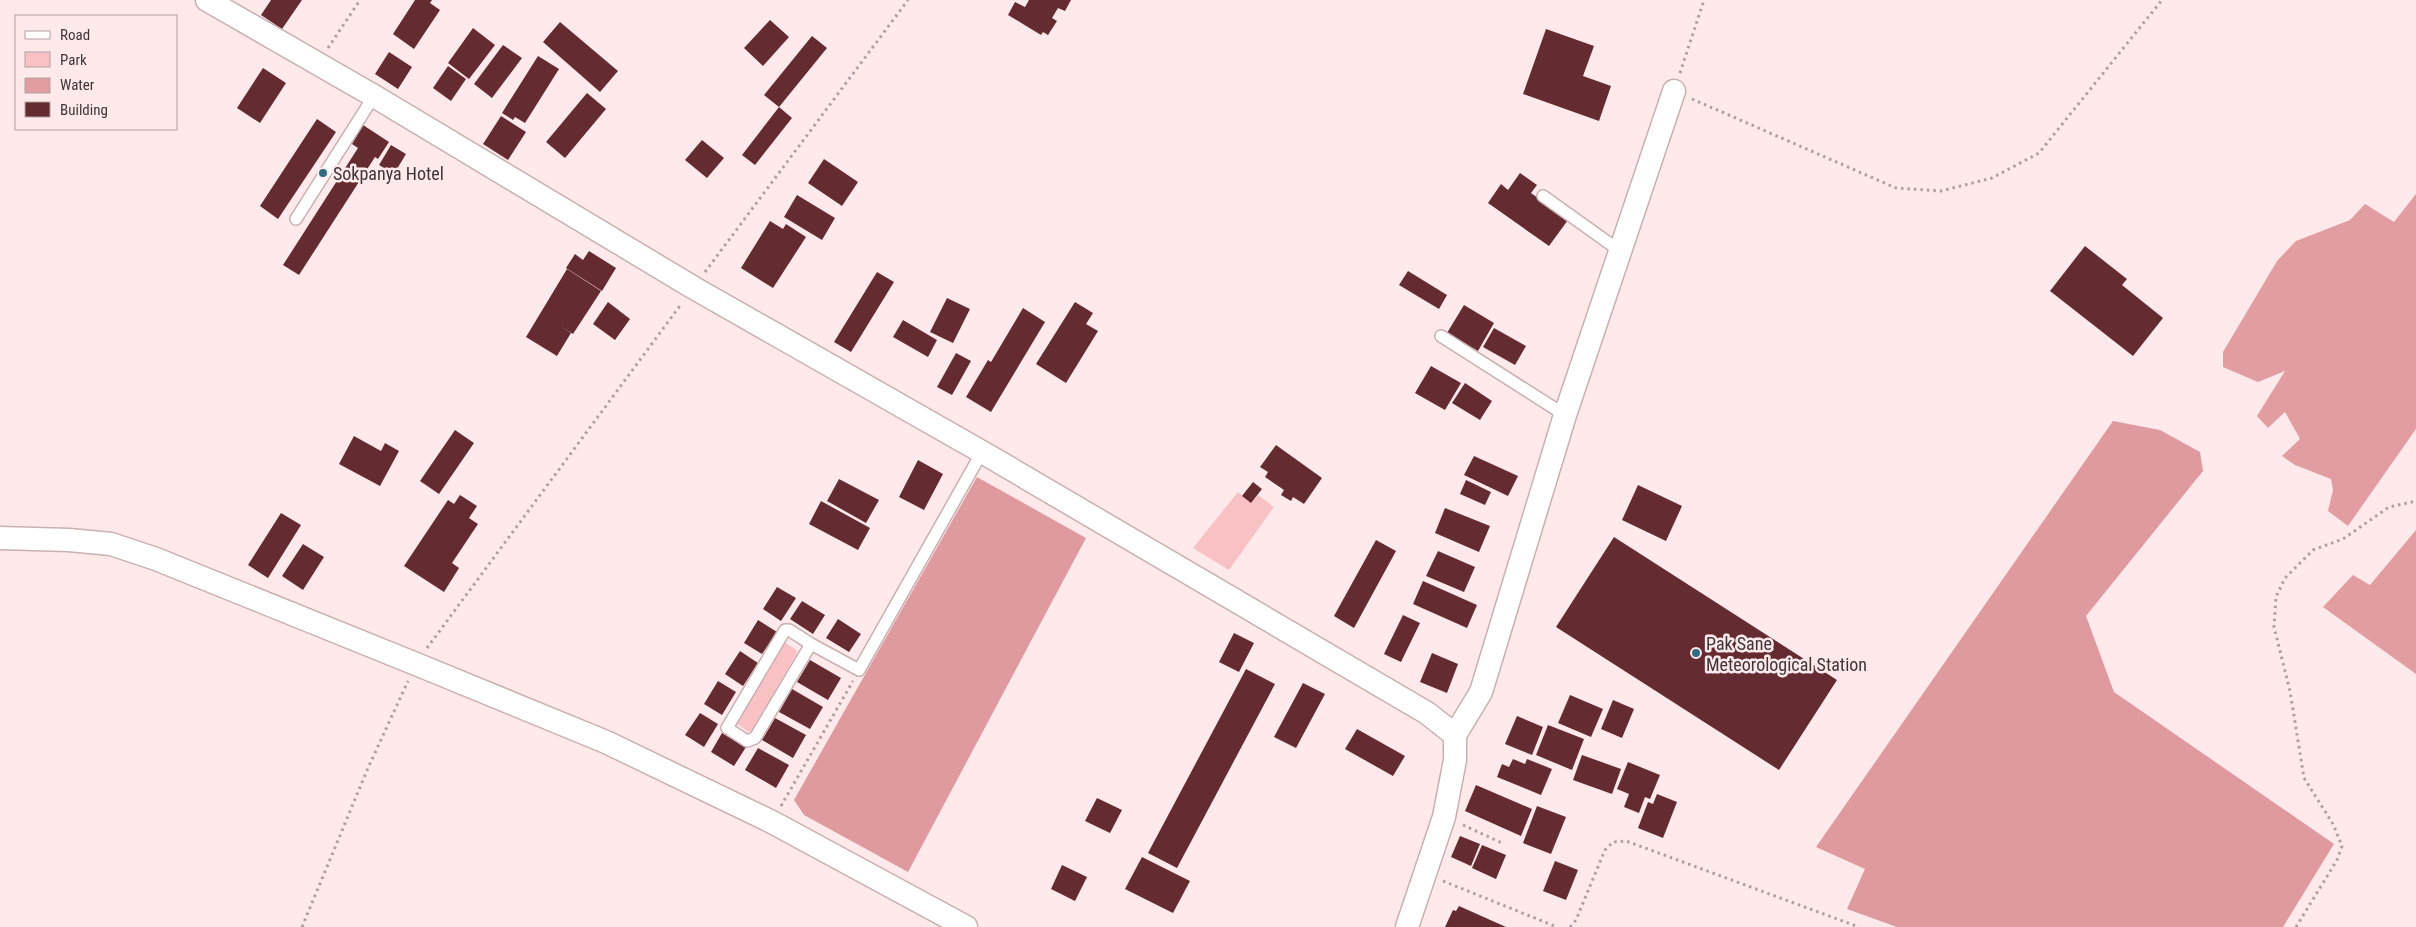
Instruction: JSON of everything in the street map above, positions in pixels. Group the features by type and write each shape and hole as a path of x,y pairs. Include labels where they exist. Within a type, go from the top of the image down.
{"street":[{"path":"207,0 374,96 694,288 982,452 1427,713 1455,735"},
{"path":"1406,927 1444,817 1455,760 1455,735 1481,692 1565,415 1674,90"},
{"path":"0,538 69,540 111,544 156,559 606,742 772,822 966,927"}],"lane":[{"path":"296,219 374,96"},
{"path":"1543,196 1620,251"},
{"path":"1441,336 1565,415"},
{"path":"811,644 755,738 747,741 728,728 785,630 789,630 859,670 982,452"}],"path":[{"path":"318,64 360,0"},
{"path":"302,927 368,768 416,664 908,0"},
{"path":"1704,0 1674,90 1896,188 1941,191 1992,178 2039,153 2162,0"},
{"path":"2296,927 2337,860 2342,846 2333,824 2304,778 2290,691 2274,627 2276,597 2285,578 2313,550 2343,539 2388,507 2416,501"},
{"path":"772,822 859,670"},
{"path":"1444,817 1504,844"},
{"path":"1570,927 1576,920 1605,850 1613,842 1626,841 1858,927"},
{"path":"1424,873 1558,927"}],"green space":[{"path":"1238,492 1251,503 1258,495 1274,507 1229,570 1193,548"},
{"path":"786,643 796,650 797,653 752,731 749,732 737,724 783,644"}],"shaded area":[{"path":"2113,421 2160,430 2200,452 2203,471 2086,616 2114,692 2334,844 2283,927 1897,927 1847,909 1865,869 1816,847"},
{"path":"977,477 1086,538 908,872 804,815 794,800"}],"water":[{"path":"2416,194 2416,429 2348,526 2328,511 2333,490 2331,479 2295,465 2282,456 2300,439 2285,412 2268,428 2257,416 2285,371 2258,382 2223,367 2223,352 2277,261 2296,241 2350,220 2365,204 2394,222"},
{"path":"2416,530 2416,674 2323,607 2353,575 2370,585"}],"building":[{"path":"271,0 302,0 282,29 261,15"},
{"path":"415,0 432,0 430,3 440,10 414,49 393,34"},
{"path":"1029,0 1071,0 1065,11 1058,8 1052,18 1057,21 1048,35 1043,32 1041,35 1008,15 1015,2 1025,7"},
{"path":"770,20 789,37 763,66 744,48"},
{"path":"560,22 618,71 600,92 543,42"},
{"path":"473,28 495,45 469,79 448,63"},
{"path":"1546,29 1594,46 1583,76 1611,86 1599,121 1523,94"},
{"path":"812,36 827,48 779,107 764,95"},
{"path":"503,45 522,58 492,98 474,84"},
{"path":"389,52 412,67 398,89 375,74"},
{"path":"538,56 559,69 525,123 515,117 513,120 502,113"},
{"path":"448,66 466,79 451,101 433,88"},
{"path":"263,68 286,83 260,123 237,108"},
{"path":"587,93 606,109 565,158 546,142"},
{"path":"779,107 792,118 755,165 742,155"},
{"path":"501,116 526,132 508,160 483,144"},
{"path":"317,119 336,132 278,219 260,206"},
{"path":"363,125 389,142 378,159 375,157 299,275 283,265 358,148 352,144"},
{"path":"702,140 724,158 707,178 685,160"},
{"path":"391,145 406,154 394,174 379,165"},
{"path":"824,159 858,182 842,206 808,183"},
{"path":"1520,173 1537,185 1531,193 1568,220 1549,246 1488,203 1501,184 1508,190"},
{"path":"797,195 835,218 822,240 784,217"},
{"path":"770,221 783,229 786,224 806,237 773,288 741,268"},
{"path":"2085,246 2127,279 2122,285 2163,318 2133,356 2050,291"},
{"path":"589,251 616,268 602,291 566,268 575,254 583,260"},
{"path":"567,269 601,291 573,334 559,325 571,333 557,356 526,337"},
{"path":"1408,271 1447,295 1439,309 1399,285"},
{"path":"877,272 894,282 851,352 834,342"},
{"path":"947,298 970,309 953,343 930,332"},
{"path":"608,302 630,319 615,340 593,324"},
{"path":"1075,302 1093,313 1086,324 1098,331 1066,383 1036,364"},
{"path":"1464,305 1494,323 1478,351 1447,333"},
{"path":"1023,308 1045,322 991,412 966,397 988,360 991,362"},
{"path":"903,320 937,340 928,357 893,337"},
{"path":"1494,328 1526,346 1515,365 1483,347"},
{"path":"956,353 971,361 952,395 937,387"},
{"path":"1431,366 1461,383 1445,410 1415,393"},
{"path":"1465,383 1492,401 1480,420 1452,403"},
{"path":"455,430 474,443 439,494 420,481"},
{"path":"354,436 381,451 385,443 399,451 380,486 339,464"},
{"path":"1276,445 1322,478 1304,504 1293,497 1291,501 1281,495 1284,490 1265,477 1268,472 1260,467"},
{"path":"1474,456 1518,476 1508,496 1464,475"},
{"path":"918,460 943,474 924,510 899,497"},
{"path":"839,479 879,500 866,523 827,501"},
{"path":"1466,480 1491,492 1485,505 1460,494"},
{"path":"1253,482 1262,489 1251,503 1242,496"},
{"path":"1638,485 1682,506 1666,541 1622,520"},
{"path":"460,495 477,506 469,518 478,524 452,563 459,568 444,592 404,566 448,500 454,504"},
{"path":"821,501 870,528 858,550 809,524"},
{"path":"1445,508 1490,526 1479,552 1435,533"},
{"path":"281,513 301,525 268,578 248,565"},
{"name":"Pak Sane Meteorological Station","path":"1614,537 1837,680 1779,770 1556,627"},
{"path":"1376,540 1396,551 1354,628 1334,616"},
{"path":"303,544 324,557 303,590 282,576"},
{"path":"1438,551 1475,567 1464,592 1426,576"},
{"path":"1423,581 1477,605 1467,628 1413,604"},
{"path":"777,587 796,598 781,621 763,609"},
{"path":"802,601 825,615 813,634 790,619"},
{"path":"1403,615 1420,623 1401,662 1384,654"},
{"path":"838,619 861,634 849,652 826,638"},
{"path":"758,620 777,632 762,654 744,643"},
{"path":"1234,633 1254,643 1239,672 1219,662"},
{"path":"740,651 758,663 743,686 725,674"},
{"path":"1432,653 1458,664 1447,693 1420,682"},
{"path":"810,660 841,678 828,700 797,682"},
{"path":"1246,669 1275,684 1177,868 1148,853"},
{"path":"718,681 736,692 722,715 704,704"},
{"path":"1303,683 1325,694 1296,748 1274,737"},
{"path":"792,689 823,707 810,729 779,712"},
{"path":"1570,695 1603,709 1591,737 1558,723"},
{"path":"1613,700 1634,709 1622,738 1601,729"},
{"path":"700,713 718,724 704,747 685,735"},
{"path":"1517,716 1543,727 1532,755 1505,744"},
{"path":"775,718 806,735 793,758 762,740"},
{"path":"1548,725 1584,739 1572,770 1536,755"},
{"path":"1357,729 1405,756 1393,776 1345,749"},
{"path":"722,733 746,747 734,766 711,752"},
{"path":"758,748 789,765 776,788 745,770"},
{"path":"1582,755 1621,769 1612,794 1573,780"},
{"path":"1513,759 1525,764 1527,759 1552,769 1541,795 1497,777 1502,764 1509,767"},
{"path":"1628,762 1660,775 1650,799 1645,797 1639,813 1624,807 1629,794 1617,789"},
{"path":"1476,785 1532,809 1521,836 1465,811"},
{"path":"1657,794 1677,802 1663,838 1638,828 1648,802 1653,804"},
{"path":"1097,798 1122,810 1110,833 1085,821"},
{"path":"1537,806 1566,817 1551,854 1523,843"},
{"path":"1460,836 1480,844 1471,866 1451,857"},
{"path":"1482,845 1506,855 1496,879 1472,868"},
{"path":"1142,857 1190,881 1173,913 1125,889"},
{"path":"1555,861 1578,870 1566,900 1543,891"},
{"path":"1062,865 1087,877 1075,901 1051,889"},
{"path":"1459,906 1506,927 1445,927 1453,910 1456,911"}],"place":[{"name":"Sokpanya Hotel","path":"323,173"},
{"name":"Pak Sane Meteorological Station","path":"1696,653"}]}
